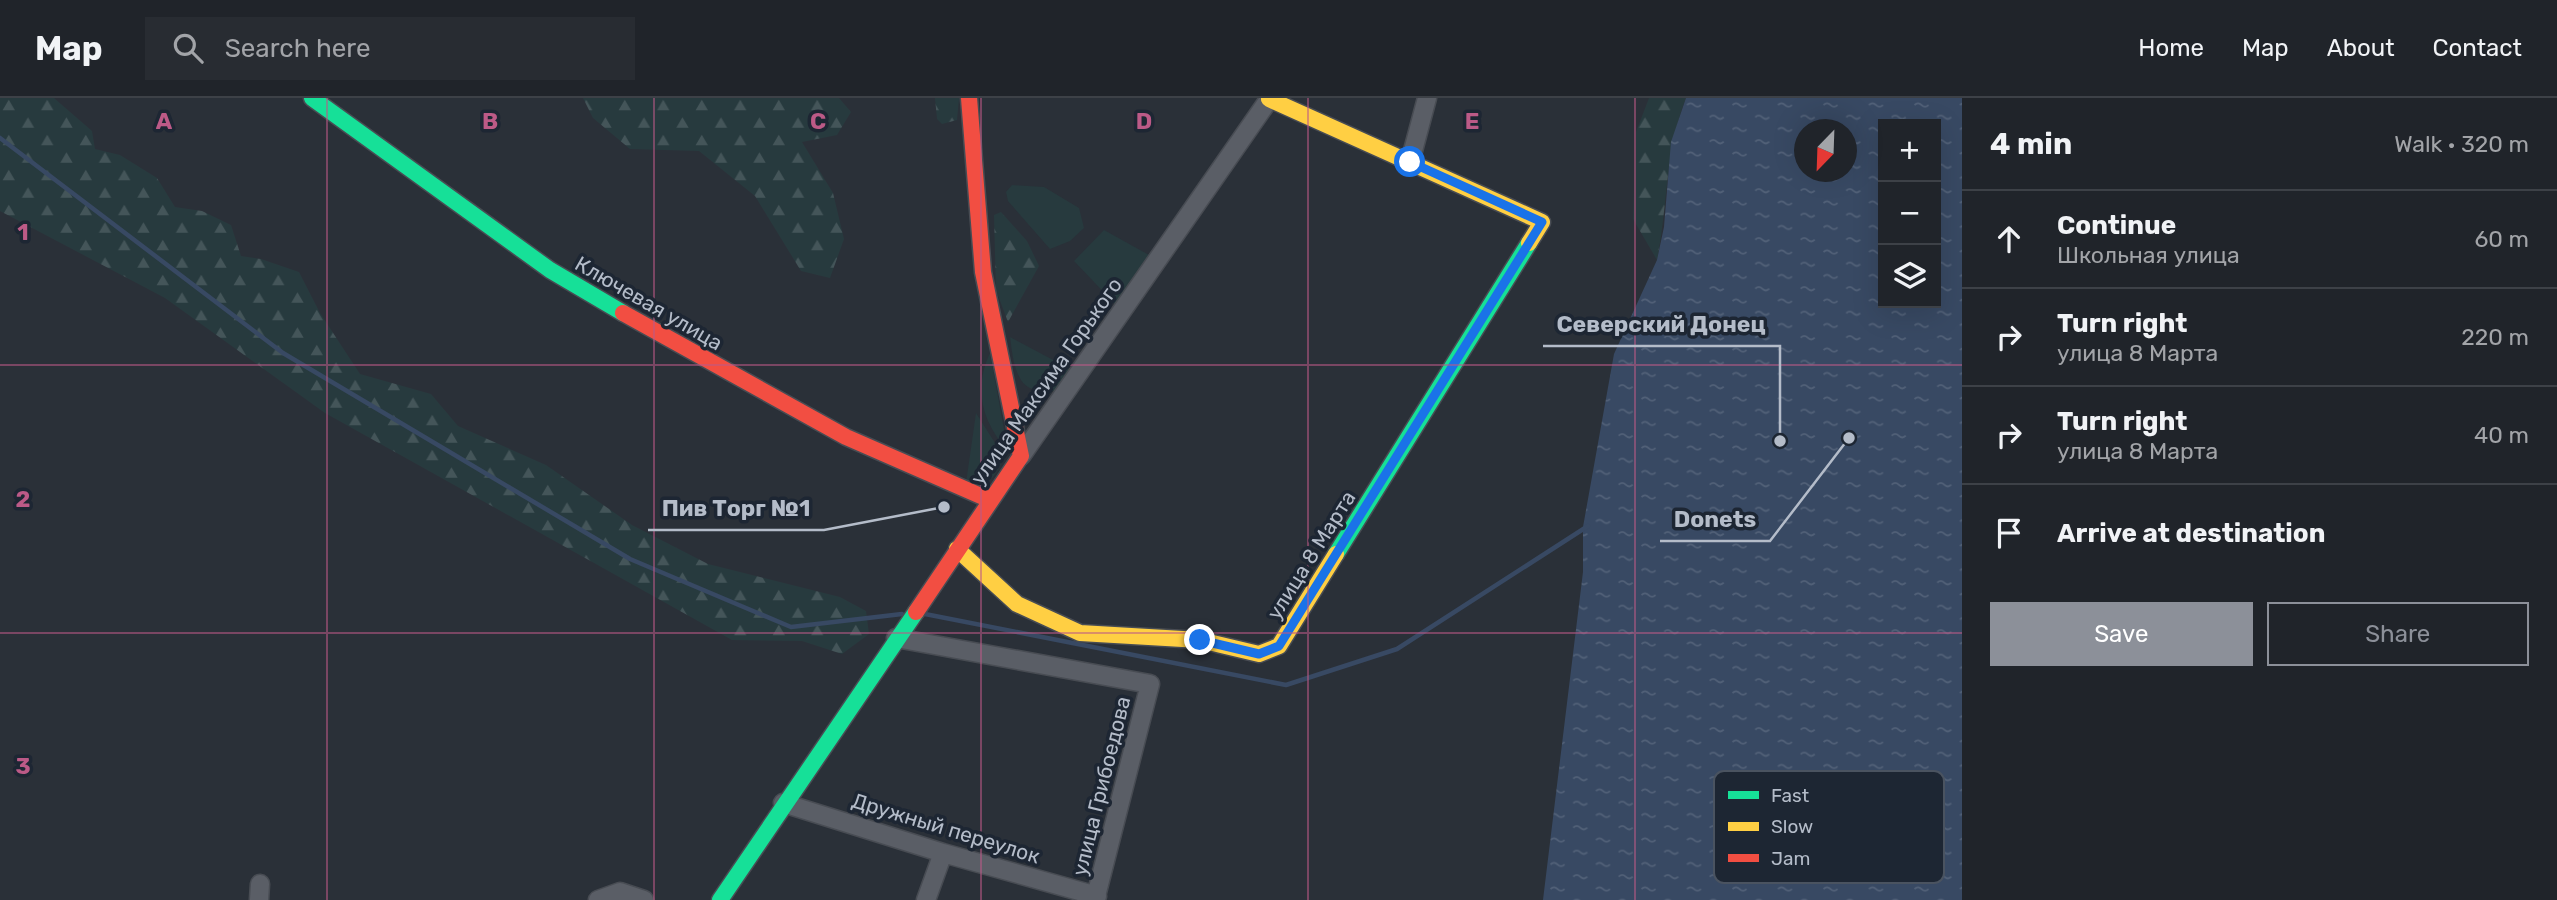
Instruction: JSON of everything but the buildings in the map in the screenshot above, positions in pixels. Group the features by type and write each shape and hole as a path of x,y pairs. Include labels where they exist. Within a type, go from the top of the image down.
{"street":[{"name":"Ключевая улица","path":"312,98 550,270 688,352 846,437 990,500"},
{"path":"969,98 983,272 1021,456"},
{"path":"1270,99 1410,162 1427,98"},
{"name":"улица Максима Горького","path":"720,900 990,500 1270,99"},
{"name":"улица 8 Марта","path":"957,549 1017,604 1080,633 1200,640 1259,654 1279,646 1542,222 1410,162"},
{"name":"улица Грибоедова","path":"896,638 1150,684 1096,898"},
{"name":"Дружный переулок","path":"783,803 1096,898"},
{"path":"926,900 943,853"},
{"path":"598,900 620,892 644,900"}],"green space":[{"path":"0,98 54,98 92,131 95,149 120,155 157,178 175,207 202,211 231,225 241,256 261,259 299,272 320,313 360,374 431,394 458,426 546,465 632,525 708,564 840,597 866,611 869,634 842,654 802,641 732,640 325,413 165,298 0,211"},
{"path":"583,98 839,98 851,112 837,135 802,142 833,193 844,239 830,278 801,271 755,196 699,151 630,149 593,118"},
{"path":"935,98 959,98 957,120 942,124 937,119"},
{"path":"1649,98 1686,98 1670,158 1657,260 1633,219 1636,132"},
{"path":"1012,185 1044,187 1079,208 1084,228 1070,241 1050,249 1008,201 1006,192"},
{"path":"1001,212 1027,241 1039,266 1008,322 996,290 994,215"},
{"path":"1104,230 1149,255 1115,304 1074,261"},
{"path":"1010,337 1072,370 1065,383 1048,392 1035,390 1025,384 1016,370"},
{"path":"990,353 1008,451 992,429 983,405 982,379"},
{"path":"976,413 1004,457 991,479 982,483 966,483"}],"water":[{"path":"1686,98 1962,98 1962,900 1543,900 1583,572 1583,527 1614,354 1657,260 1664,227 1671,142"}],"waterway":[{"path":"0,138 283,353 630,559 791,627 902,614"},
{"path":"925,614 1286,685 1397,649 1588,526"}],"traffic: fast":[{"path":"312,98 550,270 623,313"},
{"path":"1336,554 1529,243"},
{"path":"720,900 916,612"}],"traffic: slow":[{"path":"1269,99 1542,222 1529,243"},
{"path":"957,549 1017,604 1080,633 1200,640 1259,654 1279,646 1336,554"}],"traffic: jam":[{"path":"916,612 1021,456 983,272 969,98"},
{"path":"623,313 846,437 990,500"}],"place":[{"name":"Donets","path":"1849,438"},
{"name":"Северский Донец","path":"1780,441"},
{"name":"Пив Торг №1","path":"944,507"}],"route":[{"path":"1200,640 1259,654 1279,646 1542,222 1410,162"}]}
